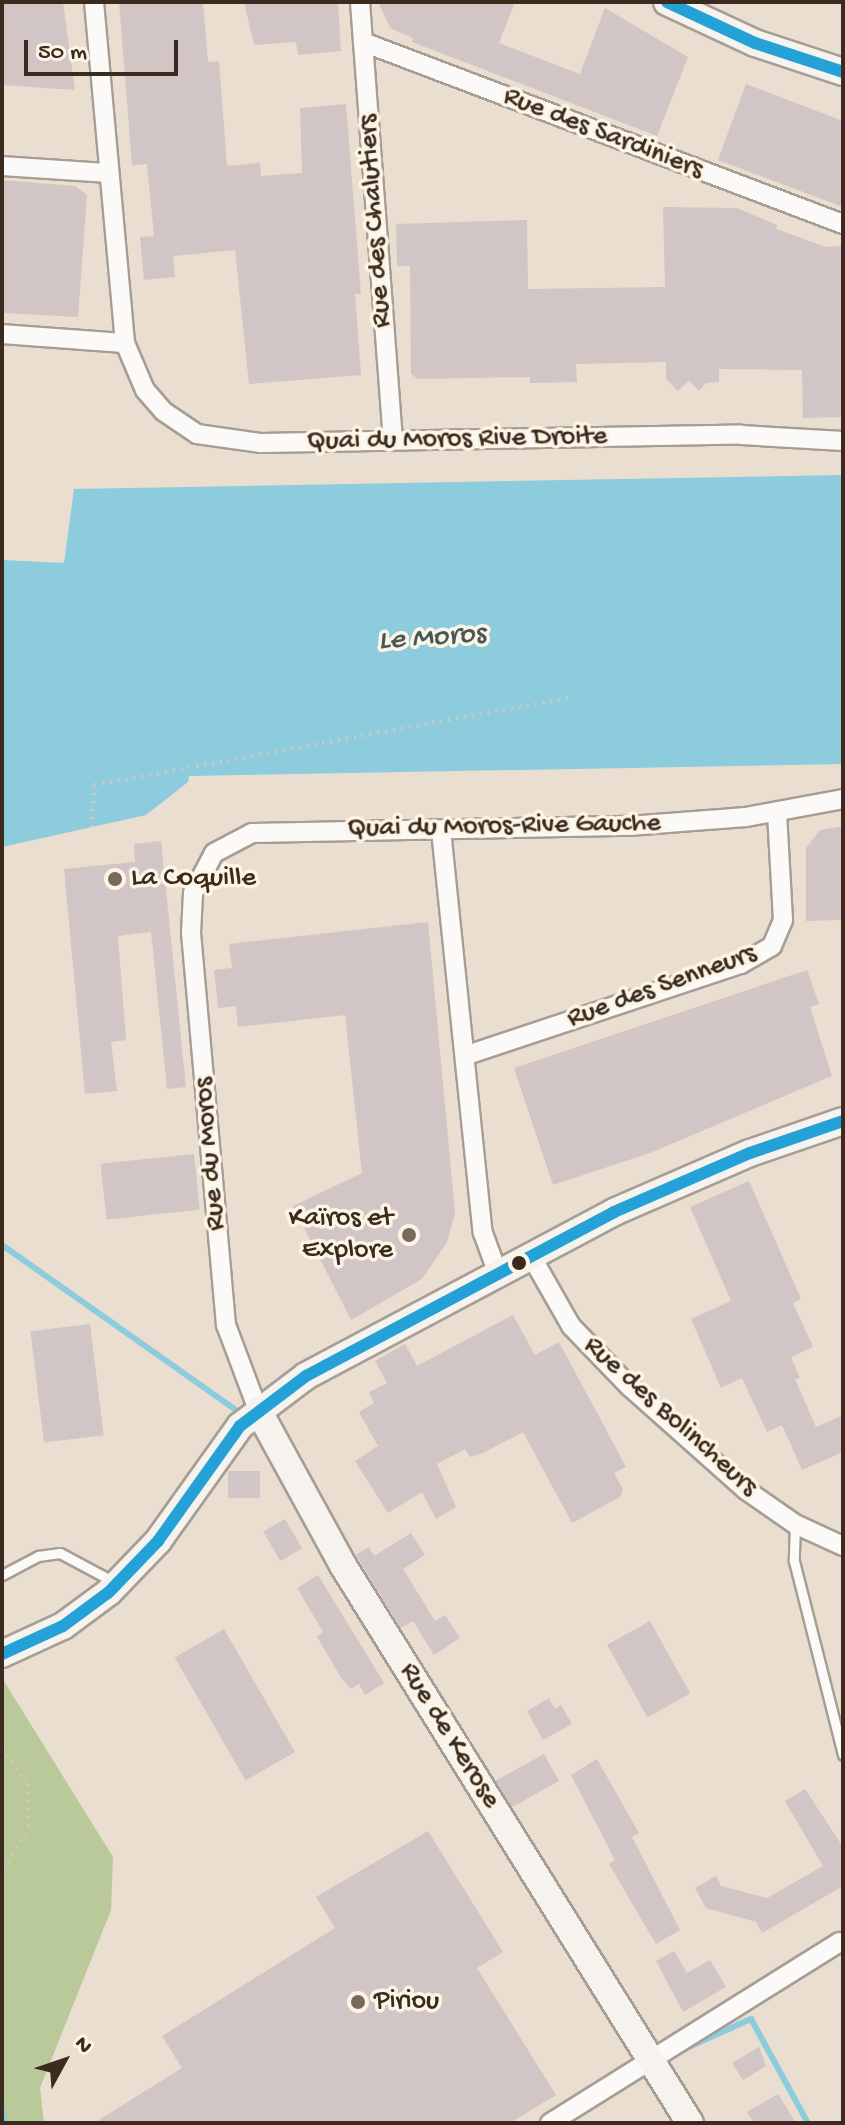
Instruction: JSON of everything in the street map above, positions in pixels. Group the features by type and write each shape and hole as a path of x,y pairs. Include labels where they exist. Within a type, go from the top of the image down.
{"main road":[{"path":"667,2 755,43 843,72"},
{"path":"2,1654 63,1626 117,1585 158,1541 212,1461 258,1410 311,1372 530,1254 699,1174 843,1121"},
{"name":"Rue de Kerose","path":"258,1410 344,1567 690,2123"}],"street":[{"name":"Quai du Moros Rive Droite","path":"94,2 125,343 145,390 163,411 197,434 261,443 728,435 840,440"},
{"name":"Rue des Chalutiers","path":"360,2 393,440"},
{"name":"Rue des Sardiniers","path":"363,42 843,224"},
{"path":"2,166 108,173"},
{"path":"2,334 125,343"},
{"name":"Quai du Moros-Rive Gauche","path":"193,893 214,853 252,833 629,826 777,812 843,799"},
{"name":"Rue des Senneurs","path":"467,1055 741,964 772,946 783,920 777,812"},
{"path":"441,830 467,1055 467,1099 483,1233 497,1271"},
{"name":"Rue du Moros","path":"193,893 191,933 226,1325 258,1410"},
{"name":"Rue des Bolincheurs","path":"530,1254 571,1326 630,1387 746,1490 795,1524 843,1546"},
{"path":"550,2123 649,2058 840,1942"}],"lane":[{"path":"795,1524 794,1561 843,1755"},
{"path":"2,1575 38,1556 60,1553 85,1562 117,1585"}],"path":[{"path":"92,827 94,785 575,697"},
{"path":"2,1748 28,1784 29,1826 2,1874"}],"green space":[{"path":"2,1678 113,1857 111,1910 40,2088 44,2123 2,2123"}],"water":[{"name":"Le Moros","path":"843,475 843,764 189,776 188,782 146,815 2,847 2,560 64,563 74,489"}],"building":[{"path":"2,2 63,2 75,90 2,85"},
{"path":"119,2 203,2 208,62 219,61 227,166 260,163 261,176 302,173 300,108 346,104 361,294 355,294 361,375 249,384 235,250 173,256 175,277 144,280 140,237 154,236 147,164 132,165"},
{"path":"244,2 338,3 341,51 298,55 296,42 254,45"},
{"path":"378,2 515,2 499,43 580,74 605,8 688,57 657,136 412,42 413,38 390,28"},
{"path":"746,84 843,121 843,207 718,160"},
{"path":"2,180 75,186 87,195 78,317 2,313"},
{"path":"663,207 737,208 777,225 776,229 826,247 842,246 843,417 803,418 802,370 719,369 719,382 706,383 699,391 689,380 678,391 666,379 666,362 576,364 577,382 530,383 530,377 418,379 411,374 410,266 397,266 396,224 527,220 528,289 665,287"},
{"path":"843,826 843,920 806,921 806,848 820,830"},
{"path":"161,841 186,1087 167,1089 151,932 118,936 126,1040 111,1042 117,1091 85,1094 64,869 135,862 134,844"},
{"path":"428,922 455,1213 447,1242 422,1279 351,1320 293,1206 362,1173 345,1015 238,1027 236,1006 218,1008 214,970 232,968 229,944"},
{"path":"807,970 819,1004 810,1007 832,1076 650,1153 553,1185 514,1068"},
{"path":"194,1154 200,1210 106,1220 101,1164"},
{"path":"749,1181 801,1299 793,1303 813,1347 791,1357 800,1378 795,1379 816,1427 843,1415 843,1452 802,1470 782,1425 767,1432 742,1378 721,1388 691,1319 731,1301 690,1207"},
{"path":"513,1315 535,1355 559,1342 626,1467 614,1473 623,1489 620,1497 572,1523 523,1432 483,1453 470,1457 465,1449 437,1464 456,1507 436,1519 422,1492 388,1513 355,1461 378,1446 359,1412 374,1403 369,1392 387,1383 375,1361 405,1344 417,1366"},
{"path":"90,1324 104,1435 44,1442 30,1331"},
{"path":"228,1471 260,1471 260,1498 228,1498"},
{"path":"285,1519 302,1548 280,1561 263,1532"},
{"path":"411,1533 425,1555 403,1569 435,1621 445,1615 460,1638 434,1655 413,1621 401,1628 356,1555 369,1547 374,1556"},
{"path":"318,1575 384,1683 365,1695 359,1684 351,1689 342,1679 317,1637 323,1632 297,1588"},
{"path":"650,1621 690,1694 647,1717 607,1645"},
{"path":"224,1629 295,1752 246,1780 175,1658"},
{"path":"549,1698 555,1709 561,1705 572,1724 543,1740 527,1711"},
{"path":"544,1754 559,1781 511,1808 496,1781"},
{"path":"597,1759 639,1833 632,1837 680,1930 656,1944 609,1864 615,1860 571,1775"},
{"path":"805,1789 843,1847 843,1886 762,1933 756,1922 706,1908 695,1888 716,1876 721,1886 767,1898 823,1866 785,1801"},
{"name":"Piriou","path":"428,1831 503,1952 477,1968 556,2095 510,2123 94,2123 182,2068 162,2036 335,1928 316,1897"},
{"path":"674,1951 687,1973 710,1960 726,1987 683,2012 656,1961"},
{"path":"759,2047 766,2066 743,2080 732,2063"},
{"path":"778,2094 796,2123 754,2123 747,2112"}],"waterway":[{"path":"2,1245 244,1416"},
{"path":"682,2050 751,2019 808,2123"},
{"path":"2,2107 5,2123"}],"transit line":[{"path":"667,2 755,43 843,72"},
{"path":"2,1654 63,1626 109,1592 158,1541 240,1426 306,1376 614,1212 750,1153 843,1121"}],"place":[{"name":"La Coquille","path":"115,879"},
{"name":"Kaïros et Explore","path":"409,1235"},
{"name":"Piriou","path":"358,2002"}]}
